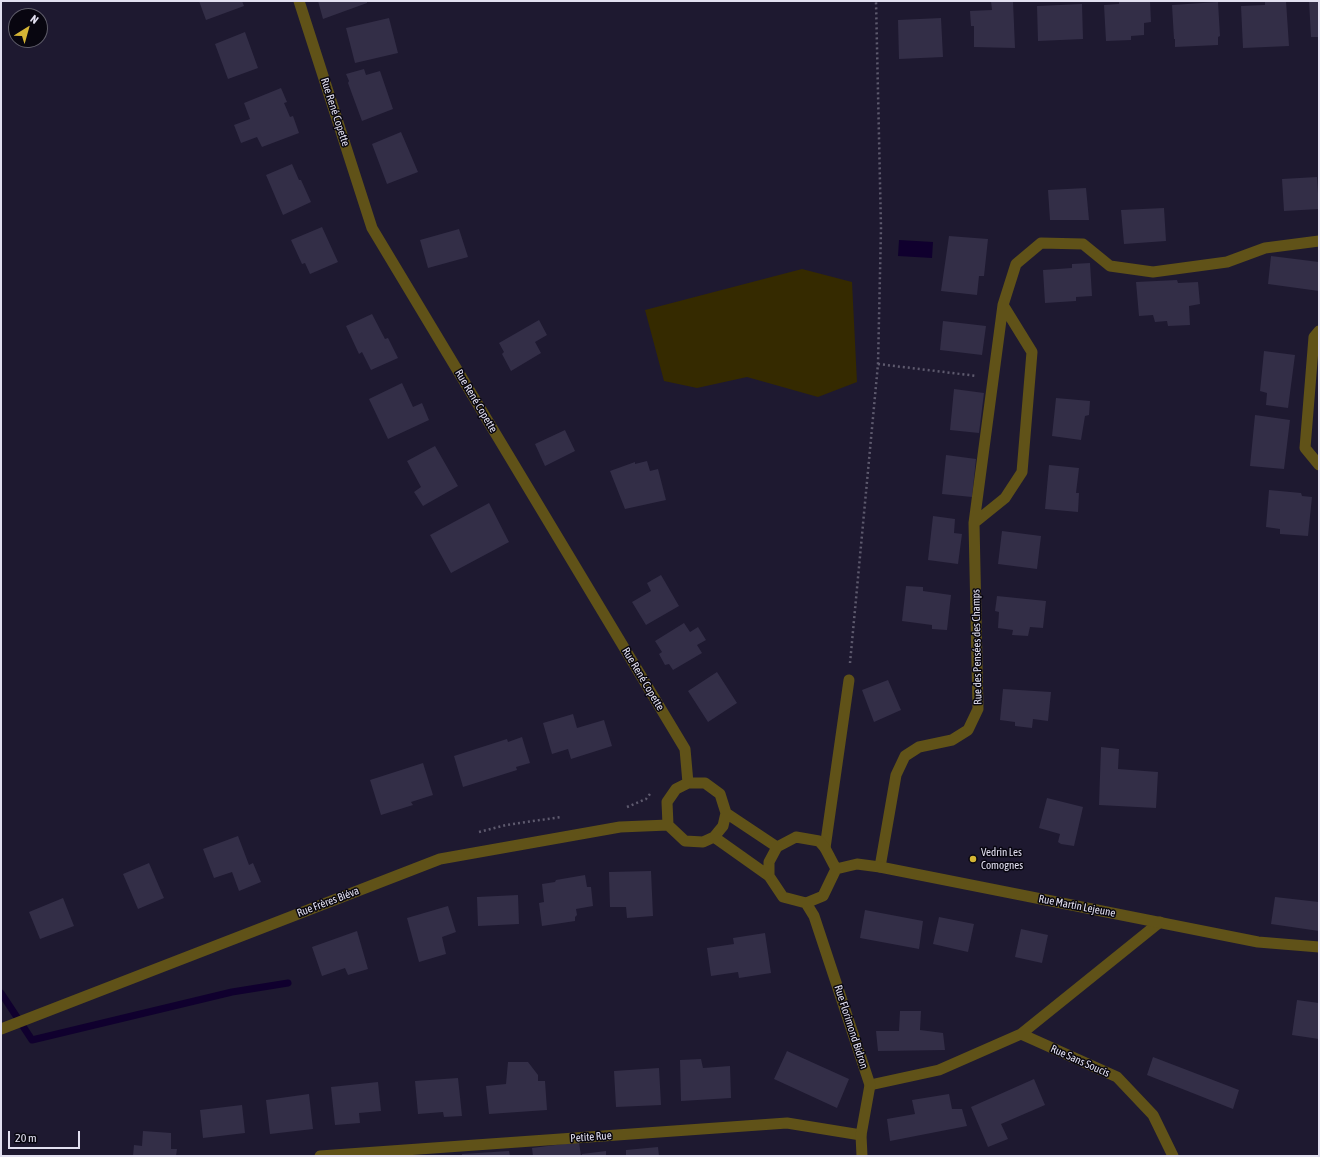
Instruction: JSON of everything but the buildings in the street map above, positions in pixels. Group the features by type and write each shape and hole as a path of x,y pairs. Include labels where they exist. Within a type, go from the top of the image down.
{"street":[{"name":"Rue René Copette","path":"299,1 372,228 684,749 688,783"},
{"name":"Rue des Pensées des Champs","path":"880,867 896,775 905,756 919,747 952,740 968,730 978,709 974,523 1003,305 1016,264 1041,243 1083,244 1110,266 1153,272 1227,262 1265,248 1319,241"},
{"path":"974,523 1005,498 1022,472 1032,352 1003,305"},
{"path":"1319,331 1314,337 1305,448 1319,465"},
{"path":"826,848 849,680"},
{"path":"688,783 705,783 720,794 726,813 723,826 714,837 703,842 685,841 668,825 667,802 676,789 688,783"},
{"path":"726,813 777,847"},
{"name":"Rue Frères Biéva","path":"1,1029 440,858 620,827 668,825"},
{"path":"714,837 769,876 783,898 806,904 823,896 836,869 826,848 818,841 796,837 777,847 769,862 769,876"},
{"name":"Rue Martin Lejeune","path":"836,869 857,864 880,867 1258,942 1319,947"},
{"name":"Rue Florimond Bidron","path":"806,904 814,916 824,944 870,1085 861,1135 862,1156"},
{"path":"870,1085 939,1070 1021,1034 1160,922"},
{"name":"Rue Sans Soucis","path":"1021,1034 1117,1077 1153,1115 1173,1156"},
{"name":"Petite Rue","path":"320,1156 788,1123 861,1135"}],"path":[{"path":"849,680 878,364 881,228 876,1"},
{"path":"878,364 993,378"}],"shaded area":[{"path":"899,240 933,242 932,258 898,256"},
{"path":"802,269 852,282 857,382 818,397 747,377 697,388 664,381 645,310"}],"waterway":[{"path":"1,993 32,1040 232,992 288,983"}],"place":[{"name":"Vedrin Les Comognes","path":"973,859"}]}
